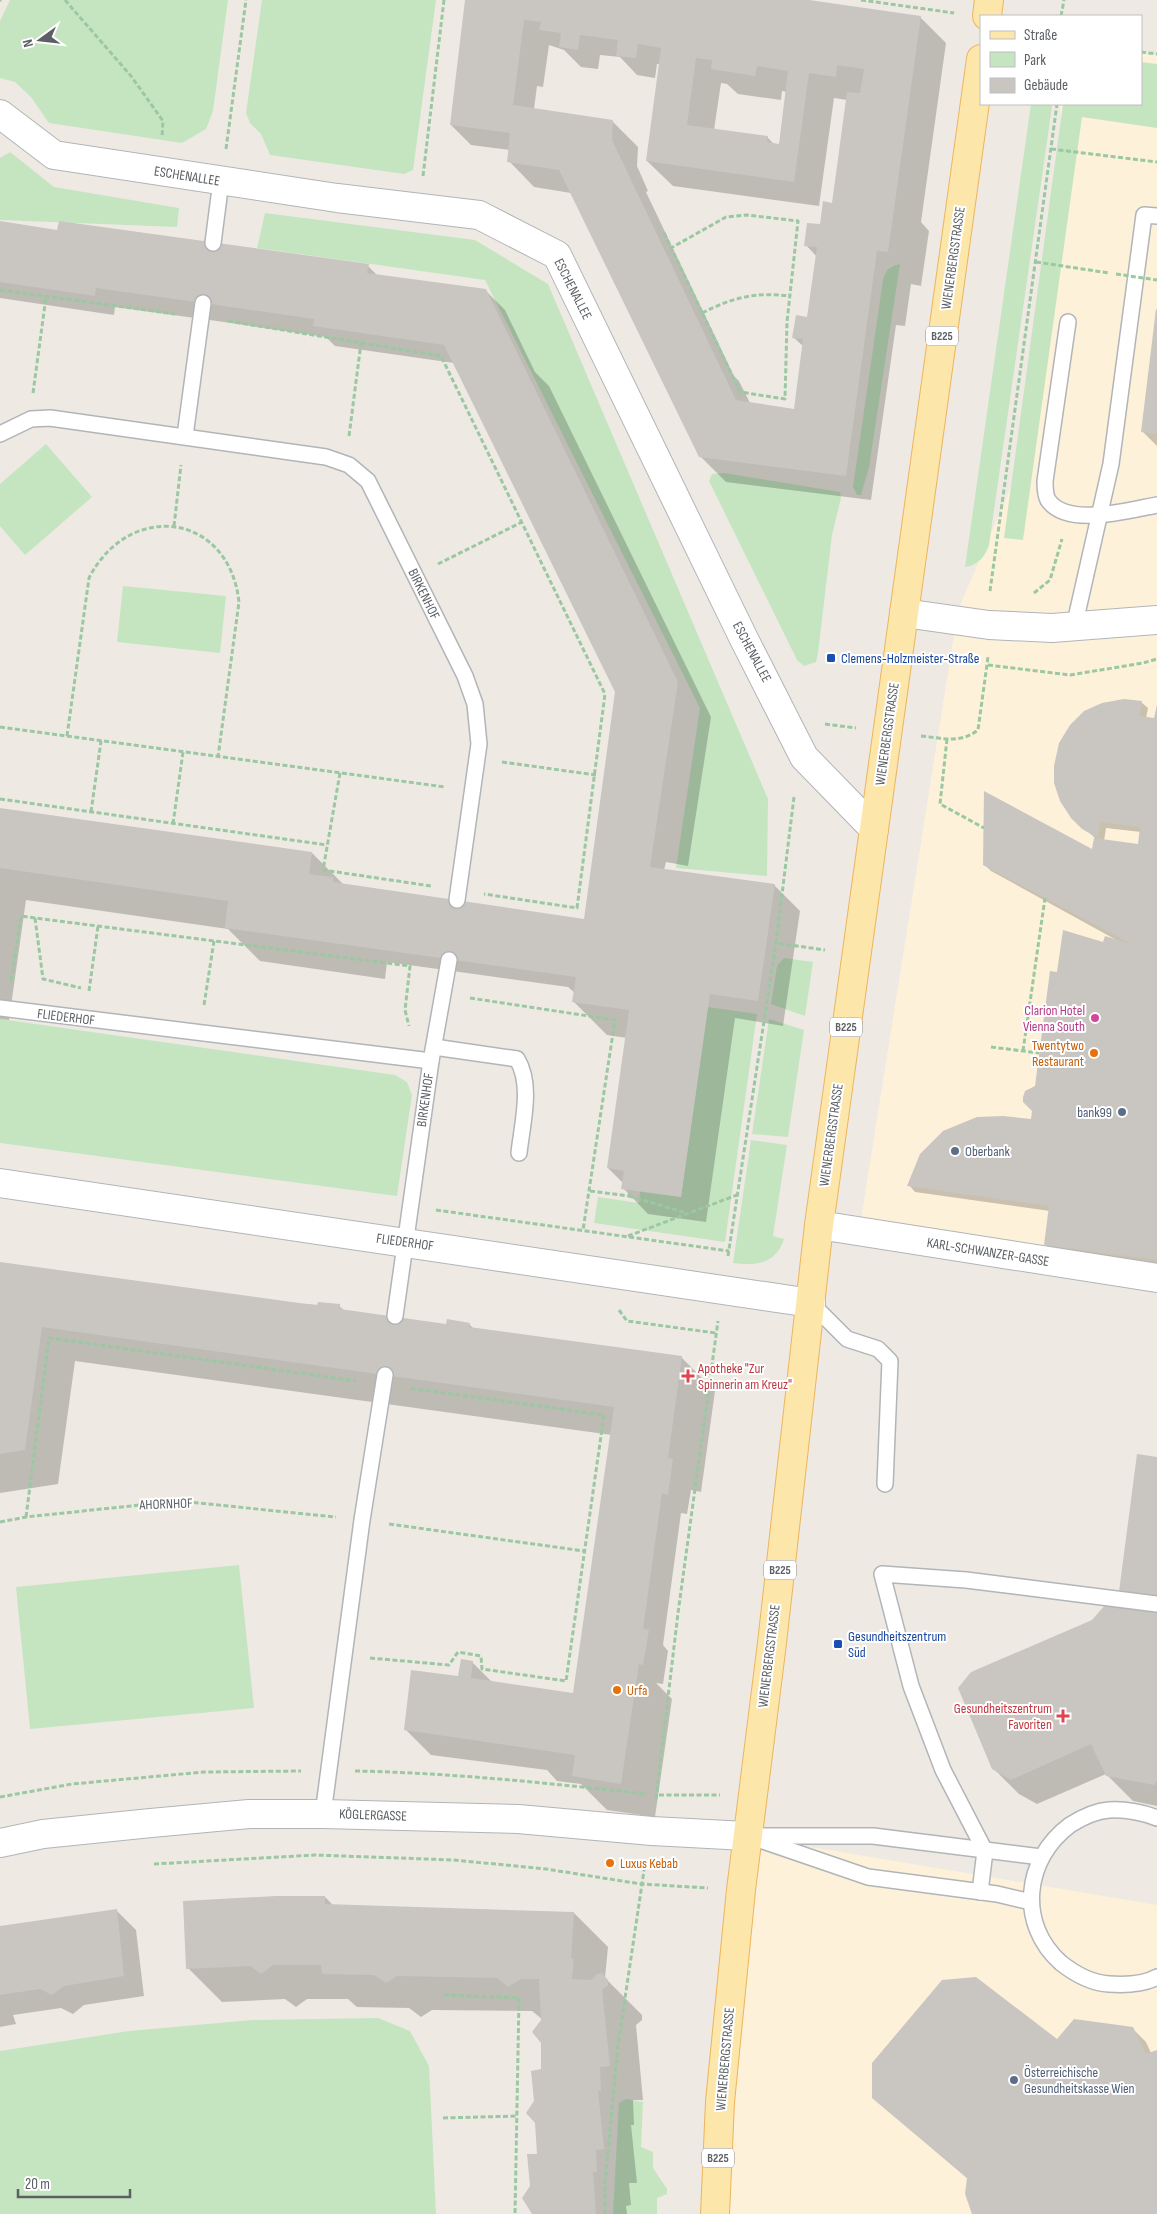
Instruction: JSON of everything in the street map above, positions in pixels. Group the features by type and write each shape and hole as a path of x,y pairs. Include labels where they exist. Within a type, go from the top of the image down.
{"main road":[{"path":"974,15 989,0"},
{"name":"WIENERBERGSTRASSE","path":"715,2214 720,2102 746,1836 772,1643 819,1224 980,66"}],"street":[{"name":"ESCHENALLEE","path":"0,114 54,155 221,181 479,215 558,254 744,639 804,757 874,829"},
{"path":"904,613 989,625 1074,627 1157,620"},
{"name":"FLIEDERHOF","path":"0,1184 810,1303"},
{"name":"KARL-SCHWANZER-GASSE","path":"819,1224 1157,1278"},
{"name":"KÖGLERGASSE","path":"0,1842 44,1834 249,1814 518,1819 652,1832 746,1836"}],"lane":[{"path":"212,243 221,181"},
{"path":"1074,627 1111,464 1144,215 1157,216"},
{"path":"185,436 202,310"},
{"path":"1068,322 1045,481 1047,499 1058,510 1070,514 1098,515 1157,505"},
{"name":"BIRKENHOF","path":"0,434 31,419 50,418 326,457 349,465 368,481 468,685 475,704 479,744 457,900"},
{"name":"BIRKENHOF","path":"404,1242 432,1054 449,960"},
{"name":"FLIEDERHOF","path":"0,1008 199,1033 432,1054 517,1059 524,1070 526,1083 519,1153"},
{"path":"395,1316 404,1242"},
{"path":"810,1303 847,1338 878,1348 890,1361 885,1484"},
{"path":"323,1814 362,1520 384,1375"},
{"path":"980,1892 985,1851 944,1770 911,1686 882,1574 966,1580 1157,1604"},
{"path":"1157,1818 1135,1810 1107,1810 1080,1818 1057,1835 1041,1857 1033,1879 1031,1902 1037,1930 1052,1954 1073,1972 1098,1984 1127,1985 1157,1977"},
{"path":"746,1836 873,1836 1041,1857"},
{"path":"746,1836 868,1877 980,1892 1031,1902"}],"path":[{"path":"65,0 131,76 162,121 161,172"},
{"path":"230,115 246,0"},
{"path":"419,208 444,0"},
{"path":"861,0 974,15"},
{"path":"1061,15 1064,0"},
{"path":"1142,52 1157,54"},
{"path":"998,594 990,594 1057,105"},
{"path":"1051,149 1157,162"},
{"path":"664,233 671,248 677,260 702,313 740,392 785,399 787,322 798,221 747,215 726,217 671,248"},
{"path":"670,263 677,260"},
{"path":"1036,262 1157,280"},
{"path":"0,290 46,297 202,310 361,343 441,356 605,694 596,775 576,908 495,896"},
{"path":"702,313 741,297 764,293 790,296"},
{"path":"37,364 46,297"},
{"path":"353,405 361,343"},
{"path":"174,526 185,436"},
{"path":"1028,594 1034,593 1050,580 1070,514"},
{"path":"415,575 522,522"},
{"path":"67,736 89,578 103,556 126,536 138,530 174,526 201,536 216,547 227,561 237,581 239,602 218,756"},
{"path":"988,665 1070,675 1157,659"},
{"path":"0,727 473,791"},
{"path":"947,739 940,804 984,828"},
{"path":"91,812 101,741"},
{"path":"173,824 182,752"},
{"path":"606,2214 605,2183 618,2045 641,1884 652,1832 679,1604 722,1291 776,943 795,792 804,757"},
{"path":"477,758 596,775"},
{"path":"340,773 323,870 425,885"},
{"path":"0,799 327,845"},
{"path":"1023,1052 1045,898"},
{"path":"12,972 21,916 410,966 404,1010"},
{"path":"35,918 43,979 89,990"},
{"path":"85,1019 98,926"},
{"path":"199,1033 214,941"},
{"path":"776,943 856,955"},
{"path":"443,994 615,1020 583,1230"},
{"path":"991,1047 1039,1053"},
{"path":"629,1196 630,1190"},
{"path":"590,1191 629,1196 688,1214"},
{"path":"628,1237 737,1194"},
{"name":"AHORNHOF","path":"0,1522 26,1517 178,1501 362,1520 584,1551"},
{"path":"154,1864 314,1855 454,1860 546,1869 641,1884 741,1890"},
{"path":"444,1995 519,1998 515,2214"},
{"path":"443,2118 516,2116"}],"shaded area":[{"path":"1142,54 1157,55 1157,1277 859,1232 958,610 1020,466 1063,142 1060,105 1142,105"},
{"path":"746,1836 1157,1905 1157,2214 715,2214"}],"green space":[{"path":"10,0 228,0 213,111 206,129 182,143 49,123 31,97 15,82 0,78 0,21"},
{"path":"262,0 436,0 413,170 404,174 270,155 261,134 250,123 246,113"},
{"path":"1142,62 1157,64 1157,128 1082,117 1023,540 1004,538 1063,105 1142,105"},
{"path":"1031,105 1051,105 989,545 980,560 965,567"},
{"path":"10,152 54,187 179,208 177,227 0,220 0,158"},
{"path":"265,213 475,240 548,284 768,799 767,876 676,868 700,708 485,280 257,248"},
{"path":"900,264 869,467 861,495 857,495 853,487 883,280 888,269"},
{"path":"46,444 92,497 25,555 0,526 0,484"},
{"path":"724,473 840,492 841,498 832,535 816,662 804,666 797,660 709,481 712,474"},
{"path":"123,586 226,596 220,653 117,642"},
{"path":"784,958 813,962 805,1016 771,1004 777,966"},
{"path":"708,1007 757,1014 725,1242 594,1223 598,1197 639,1203 640,1191 681,1197"},
{"path":"0,1019 395,1075 407,1082 412,1095 397,1196 0,1143"},
{"path":"769,1019 804,1030 788,1137 752,1134"},
{"path":"751,1140 787,1145 773,1236 784,1239 776,1254 764,1262 750,1264 733,1263"},
{"path":"239,1565 254,1708 30,1729 16,1587"},
{"path":"378,2018 410,2031 429,2066 436,2214 0,2214 0,2051 129,2031 252,2020"},
{"path":"626,2099 643,2102 641,2147 653,2152 653,2168 667,2189 667,2194 657,2198 657,2214 613,2214 619,2103"}],"building":[{"path":"465,0 809,0 921,16 888,252 877,251 846,476 699,457 559,170 507,162 510,133 450,125","holes":["524,20 541,22 539,30 561,33 559,47 578,50 580,35 618,40 616,56 636,58 638,44 661,48 646,161 794,182 809,73 836,77 837,65 864,69 860,93 847,92 832,203 823,201 820,224 807,223 804,246 817,247 807,317 796,315 792,338 803,339 794,409 736,400 612,140 613,120 513,105","696,58 712,60 711,69 755,76 757,66 788,71 779,144 767,142 768,136 687,125"]},
{"path":"0,221 57,230 59,221 369,264 367,273 486,289 678,682 650,867 775,884 758,1001 710,994 681,1197 621,1189 624,1171 607,1168 629,1010 572,1002 576,977 225,928 228,901 0,868 0,808 312,852 309,874 333,877 333,882 584,919 615,692 444,345 313,326 314,319 203,303 96,288 95,296 0,282"},
{"path":"1157,310 1157,434 1141,432"},
{"path":"1124,699 1142,701 1139,716 1154,718 1157,705 1157,1260 1044,1245 1049,1206 907,1186 920,1154 943,1131 977,1117 1003,1116 1031,1119 1032,1111 1023,1102 1023,1097 1025,1091 1035,1086 1050,971 1057,972 1063,930 1103,942 1105,936 1131,944 983,865 984,791 1092,849 1094,838 1138,844 1140,827 1100,822 1098,838 1082,829 1071,818 1060,801 1054,783 1054,766 1059,743 1070,725 1084,711 1102,703"},
{"path":"0,1262 299,1303 317,1305 318,1302 340,1304 340,1309 446,1324 447,1319 470,1323 469,1327 682,1356 668,1458 673,1459 668,1495 662,1493 643,1629 649,1630 643,1665 639,1664 621,1784 572,1776 575,1755 404,1730 411,1670 458,1676 461,1659 473,1661 471,1678 573,1693 614,1407 42,1327 25,1450 0,1454"},
{"name":"Gesundheitszentrum Favoriten","path":"1137,1454 1157,1457 1157,1781 1154,1785 1106,1776 1091,1744 1011,1780 992,1769 958,1688 971,1672 1092,1620 1105,1605 1117,1607"},
{"path":"276,1896 325,1896 325,1904 574,1912 571,1958 574,1959 572,1979 591,1980 597,1974 602,1973 608,1980 608,1985 602,1990 610,2066 600,2067 601,2091 598,2091 604,2149 596,2150 597,2172 593,2172 596,2214 532,2214 522,2198 530,2186 527,2154 537,2154 535,2123 526,2113 534,2101 531,2071 541,2069 541,2043 532,2032 541,2020 539,1979 521,1979 508,1987 497,1978 397,1976 386,1983 374,1975 322,1974 321,1965 273,1965 261,1974 250,1966 186,1969 183,1901"},
{"path":"117,1909 124,1976 64,1986 52,1995 40,1989 0,1995 0,1926"},
{"name":"Österreichische Gesundheitskasse Wien","path":"976,1977 1057,2039 1074,2019 1133,2027 1146,2054 1157,2050 1157,2214 972,2214 965,2194 967,2178 872,2098 872,2063 942,1980"}],"place":[{"name":"Clemens-Holzmeister-Straße","path":"831,658"},
{"name":"Clarion Hotel Vienna South","path":"1095,1018"},
{"name":"Twentytwo Restaurant","path":"1094,1053"},
{"name":"bank99","path":"1122,1112"},
{"name":"Oberbank","path":"955,1151"},
{"name":"Apotheke \"Zur Spinnerin am Kreuz\"","path":"688,1376"},
{"name":"Gesundheitszentrum Süd","path":"838,1644"},
{"name":"Urfa","path":"617,1690"},
{"name":"Gesundheitszentrum Favoriten","path":"1063,1716"},
{"name":"Luxus Kebab","path":"610,1863"},
{"name":"Österreichische Gesundheitskasse Wien","path":"1014,2080"}]}
